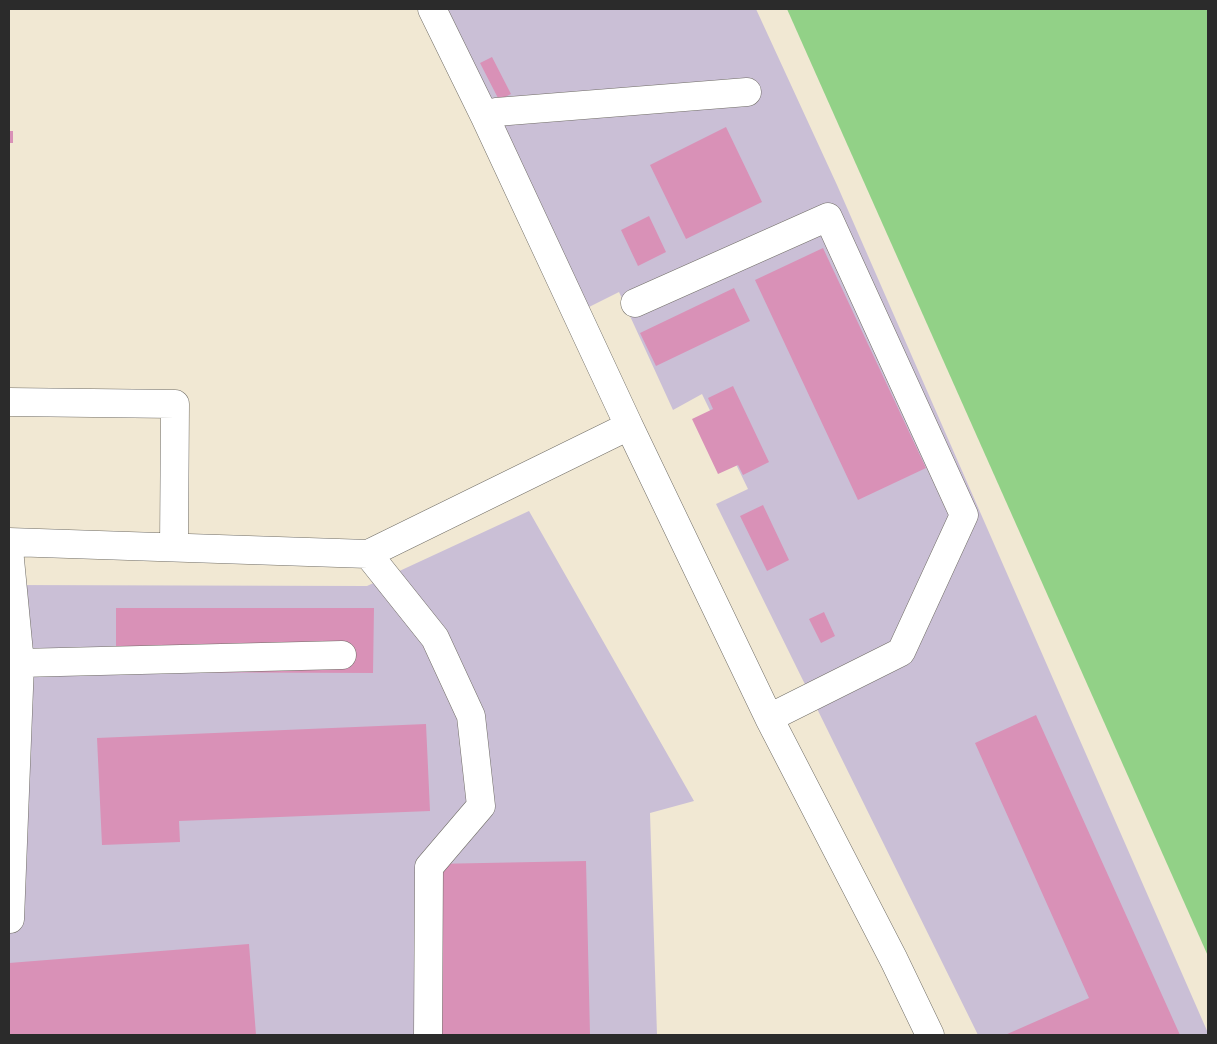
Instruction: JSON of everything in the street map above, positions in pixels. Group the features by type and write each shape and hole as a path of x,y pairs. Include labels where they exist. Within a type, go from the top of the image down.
{"lane":[{"path":"432,9 769,718 894,960 930,1035"},
{"path":"485,118 496,112 748,92"},
{"path":"635,303 828,217 964,515 901,652 769,718"},
{"path":"9,402 175,404 174,548"},
{"path":"9,542 368,554 629,426"},
{"path":"9,549 20,663 10,919"},
{"path":"368,554 435,638 470,716 481,806 430,867 428,1035"},
{"path":"20,663 342,655"}],"shaded area":[{"path":"445,9 756,9 837,185 1208,1035 978,1035 716,504 748,489 702,394 673,410 619,292 587,308"},
{"path":"529,511 694,801 650,813 657,1035 9,1035 9,585 367,586"}],"green space":[{"path":"787,9 1208,9 1208,956"}],"building":[{"path":"492,57 511,94 499,100 480,63"},
{"path":"726,127 762,202 686,239 650,165"},
{"path":"9,131 13,131 13,143 9,143"},
{"path":"649,216 666,252 638,266 621,230"},
{"path":"823,248 926,468 858,500 755,280"},
{"path":"734,288 750,321 656,366 640,333"},
{"path":"733,386 769,462 743,475 738,465 718,474 692,419 713,409 708,398"},
{"path":"763,505 789,560 767,571 740,516"},
{"path":"116,608 374,608 373,673 116,672"},
{"path":"824,612 835,636 821,643 809,619"},
{"path":"1036,715 1180,1035 1005,1035 1089,998 975,743"},
{"path":"426,724 430,811 179,821 180,842 102,845 97,738"},
{"path":"586,861 590,1035 436,1035 432,864"},
{"path":"249,944 256,1035 9,1035 9,963"}]}
